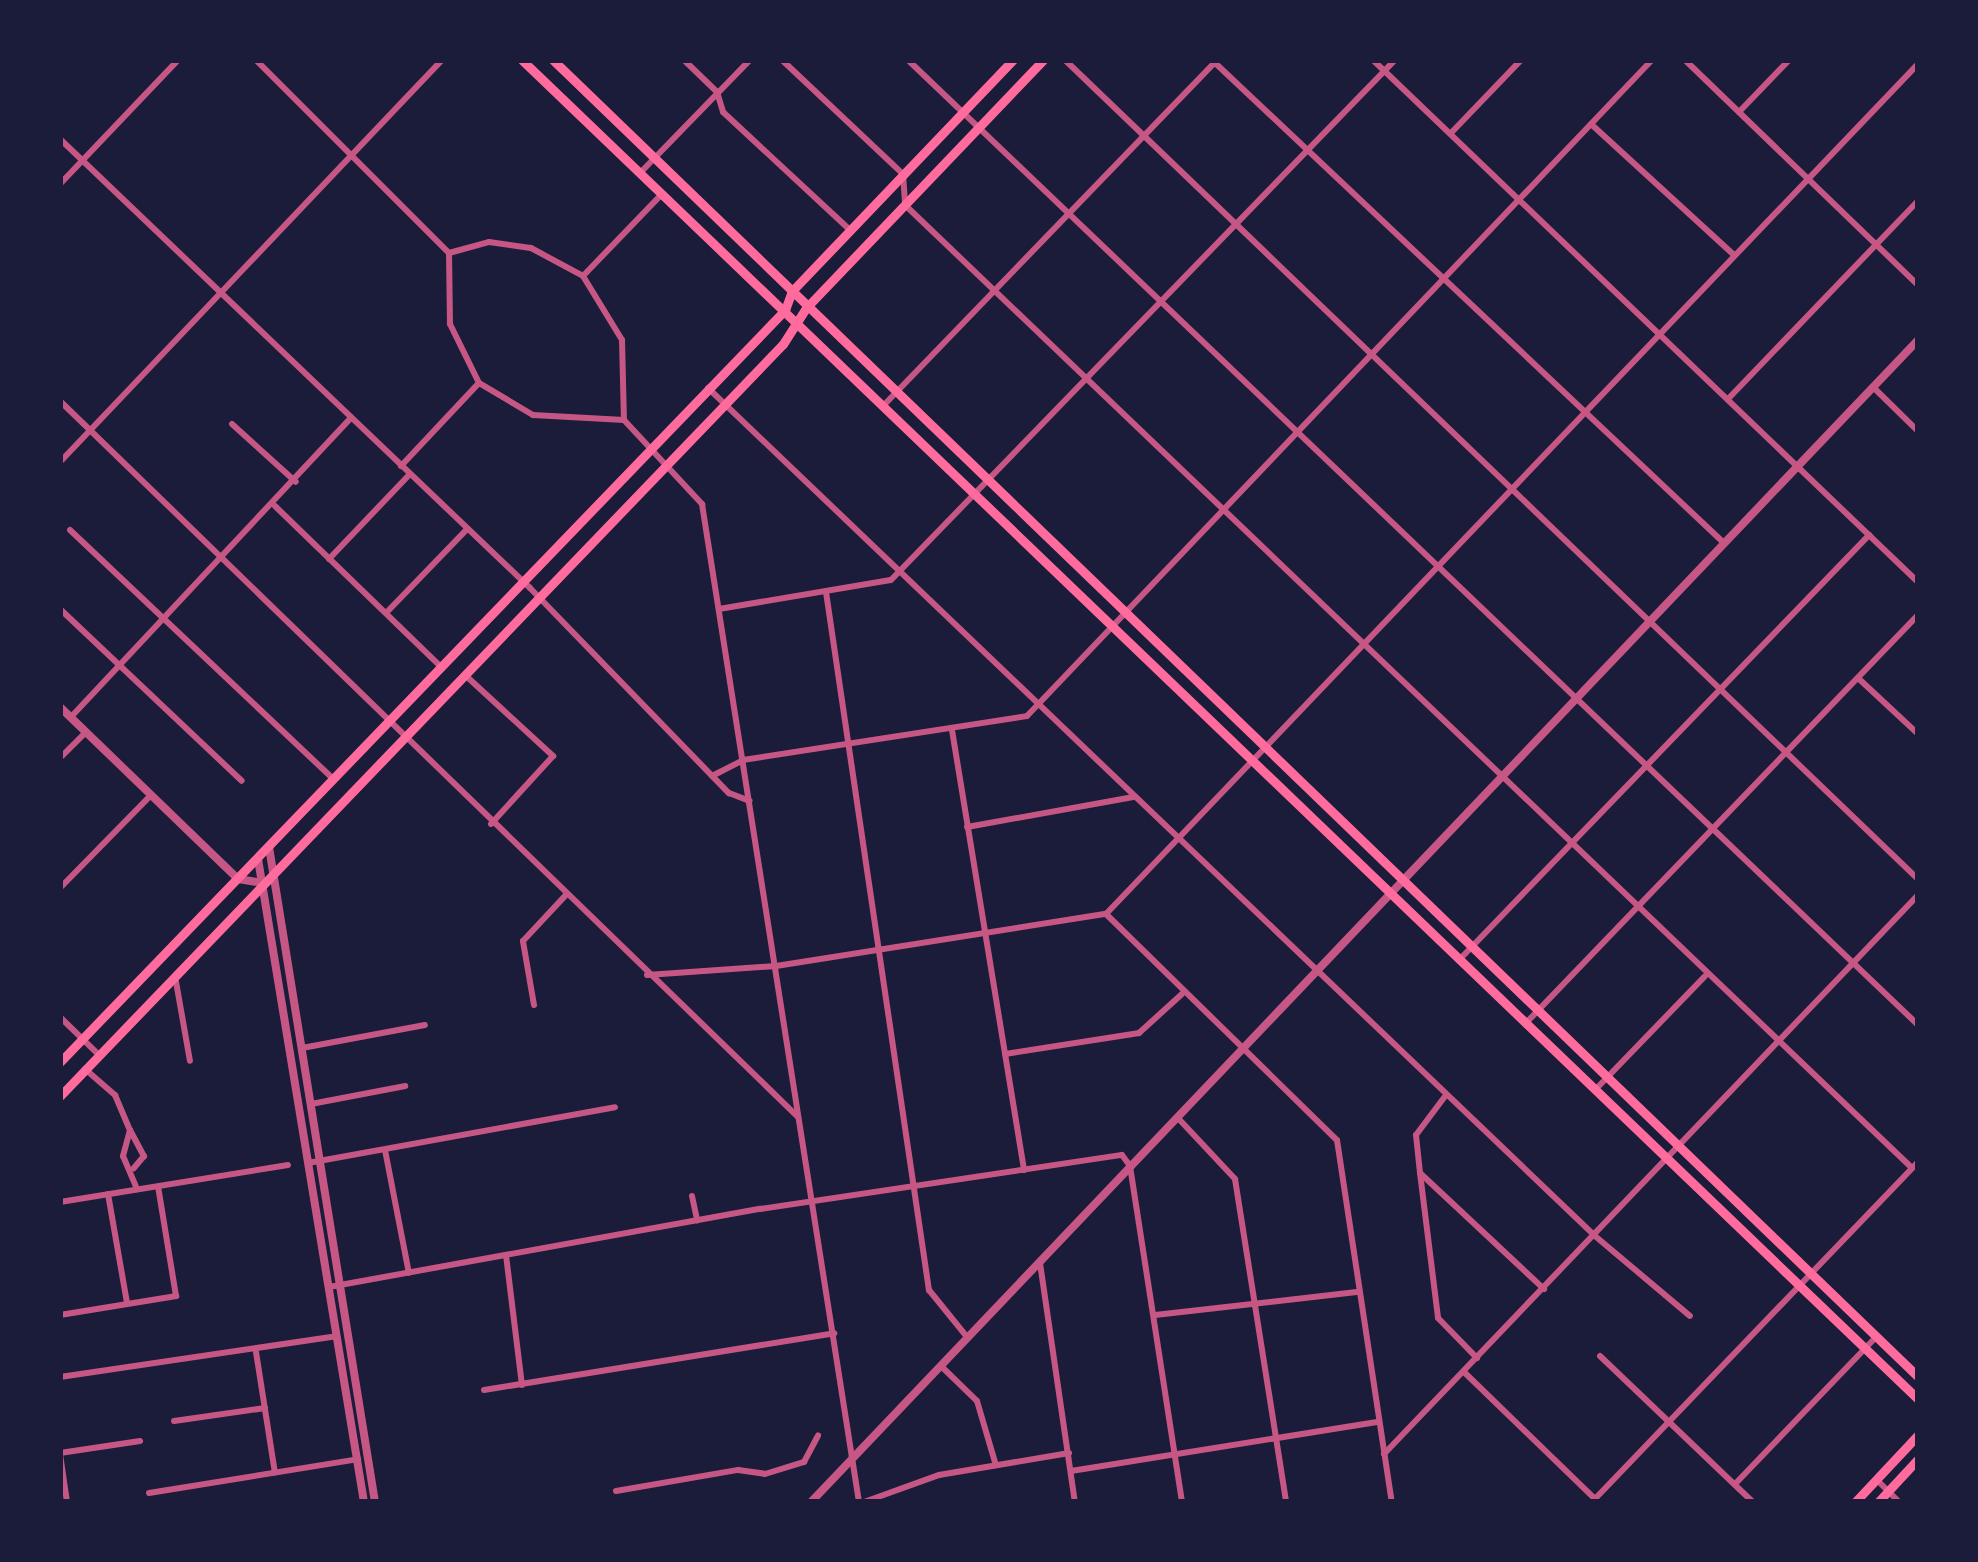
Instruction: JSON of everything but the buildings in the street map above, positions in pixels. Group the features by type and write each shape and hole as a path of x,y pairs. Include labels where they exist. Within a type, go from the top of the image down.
{"main road":[{"path":"522,60 1918,1399"},
{"path":"553,60 1918,1377"},
{"path":"60,1062 785,310 792,291 1013,60"},
{"path":"60,1096 667,463 798,323 806,308 1042,60"},
{"path":"1856,1502 1918,1435"},
{"path":"1878,1502 1918,1459"}],"street":[{"path":"60,184 178,60"},
{"path":"256,60 354,152 449,253 450,324 479,383 533,415 624,420"},
{"path":"60,462 442,60"},
{"path":"684,60 718,92 724,112 850,230"},
{"path":"641,172 749,60"},
{"path":"782,60 903,174 898,198 905,205 1636,908 1915,1165 1813,1277 1800,1284 1593,1501 1463,1372"},
{"path":"908,60 1065,215 1918,1025"},
{"path":"1065,60 1918,879"},
{"path":"1373,60 1918,582"},
{"path":"719,609 826,592 902,571 1394,60"},
{"path":"1451,133 1521,60"},
{"path":"712,776 743,760 1027,716 1652,60"},
{"path":"1684,60 1918,285"},
{"path":"1739,112 1789,60"},
{"path":"883,406 1214,61 1723,542"},
{"path":"647,975 776,966 1106,914 1918,64"},
{"path":"1590,124 1735,255"},
{"path":"60,139 524,583 712,776 750,801"},
{"path":"583,276 662,194"},
{"path":"1729,399 1918,201"},
{"path":"449,253 489,242 531,248 583,276 622,340 624,420 702,504 862,1502 995,1462 1070,1453"},
{"path":"811,1502 1918,340"},
{"path":"401,466 479,383"},
{"path":"1873,387 1918,431"},
{"path":"707,388 1595,1236 1690,1316"},
{"path":"60,401 800,1120"},
{"path":"71,717 352,418"},
{"path":"232,424 296,482"},
{"path":"328,559 410,474"},
{"path":"274,506 442,668"},
{"path":"386,613 467,529"},
{"path":"70,530 332,778"},
{"path":"1460,960 1573,846 1644,761 1869,535"},
{"path":"826,592 920,1186 929,1290 967,1337"},
{"path":"60,609 242,781"},
{"path":"1526,1023 1918,615"},
{"path":"465,674 553,756 491,824"},
{"path":"1858,678 1918,734"},
{"path":"60,707 238,879 263,883"},
{"path":"952,730 1024,1170"},
{"path":"60,758 86,732"},
{"path":"60,888 150,796"},
{"path":"968,827 1133,797"},
{"path":"269,847 320,1162 364,1502"},
{"path":"259,859 308,1163 335,1287 337,1336 375,1502"},
{"path":"1384,1454 1918,895"},
{"path":"534,1005 523,941 565,896"},
{"path":"1106,914 1337,1140 1392,1502"},
{"path":"1595,1090 1707,975"},
{"path":"175,976 190,1061"},
{"path":"1004,1054 1139,1033 1183,993"},
{"path":"60,1017 99,1055"},
{"path":"302,1048 425,1025"},
{"path":"86,1069 115,1095 144,1156 134,1168"},
{"path":"311,1104 405,1086"},
{"path":"1447,1095 1416,1135 1420,1173 1438,1318 1477,1358"},
{"path":"308,1163 615,1107"},
{"path":"1178,1117 1235,1179 1286,1502"},
{"path":"130,1130 124,1156 134,1168 137,1189"},
{"path":"386,1150 409,1273"},
{"path":"335,1287 697,1220 1122,1155 1130,1166 1182,1502"},
{"path":"60,1202 288,1165"},
{"path":"1420,1173 1544,1289"},
{"path":"60,1315 176,1296 158,1186"},
{"path":"108,1194 128,1304"},
{"path":"692,1196 697,1220"},
{"path":"506,1256 522,1385"},
{"path":"1040,1263 1076,1502"},
{"path":"1155,1315 1358,1292"},
{"path":"484,1390 834,1333"},
{"path":"60,1377 337,1336"},
{"path":"1736,1483 1876,1336"},
{"path":"255,1350 275,1473"},
{"path":"1600,1356 1672,1418 1747,1500"},
{"path":"940,1366 977,1401 995,1462"},
{"path":"174,1421 265,1408"},
{"path":"1071,1471 1378,1422"},
{"path":"616,1491 738,1470 765,1474 804,1462 818,1436"},
{"path":"67,1502 60,1453 140,1441"},
{"path":"149,1492 358,1459"},
{"path":"1876,1480 1899,1502"}]}
